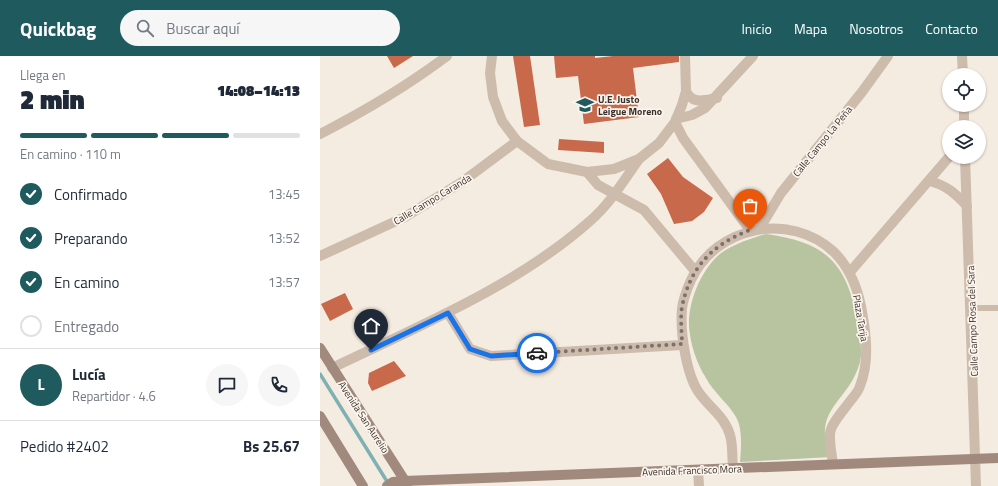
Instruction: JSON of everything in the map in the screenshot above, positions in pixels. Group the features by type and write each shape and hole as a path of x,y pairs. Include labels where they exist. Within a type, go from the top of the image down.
{"street":[{"path":"320,134 358,115 411,82 447,56"},
{"path":"492,56 490,73 493,98 502,121 517,141 548,164 587,172 614,169 639,159"},
{"path":"332,368 448,313 530,267 591,221 614,195 639,159 659,143 676,120 686,91 685,56"},
{"path":"676,120 692,115 706,108 717,98 753,56"},
{"name":"Calle Campo La Peña","path":"755,229 862,92 888,56"},
{"path":"962,56 963,68"},
{"path":"686,91 689,97 697,101 717,98"},
{"path":"676,120 683,138 755,229"},
{"name":"Calle Campo Caranda","path":"320,256 405,217 462,182 517,141"},
{"path":"850,272 943,164"},
{"name":"Calle Campo Rosa del Sara","path":"965,164 976,486"},
{"path":"587,172 598,185 644,210 695,270"},
{"path":"929,181 942,184 953,191 967,206"},
{"name":"Plaza Tarija","path":"733,468 730,435 723,420 699,393 682,344 682,308 687,289 695,270 708,254 731,238 755,229 788,229 813,237 834,252 850,272 860,305 867,357 859,389 830,426 829,436 833,464"},
{"path":"448,313 470,349 491,356 682,344"},
{"name":"Avenida San Aurelio","path":"320,348 406,483"},
{"path":"320,416 363,486"},
{"name":"Avenida Francisco Mora","path":"390,484 733,468 998,458"},
{"path":"698,470 700,486"}],"lane":[{"path":"971,308 998,308"}],"green space":[{"path":"766,234 803,242 817,249 829,258 839,269 846,282 852,299 860,335 861,357 855,376 828,417 825,428 826,441 831,457 740,462 740,427 736,417 709,383 694,354 689,326 689,316 694,295 703,275 716,258 724,251 745,241"}],"building":[{"path":"387,56 413,56 394,68"},
{"path":"513,56 530,56 540,125 524,127"},
{"path":"554,56 595,56 595,58 613,56 679,56 679,62 633,68 639,117 584,124 578,76 556,78"},
{"path":"559,139 604,142 604,153 558,150"},
{"path":"668,158 683,177 713,198 704,212 692,221 674,224 661,194 647,174"},
{"path":"345,293 353,309 330,321 321,304"},
{"path":"394,361 406,376 372,391 368,383 369,373"}],"waterway":[{"path":"320,374 388,483"}],"way so far":[{"path":"537,353 682,344 682,308 687,289 695,270 708,254 731,238 750,230"}],"place":[{"name":"U.E. Justo Leigue Moreno","path":"585,105"}],"route":[{"path":"371,350 448,313 470,349 491,356 537,353"}]}
